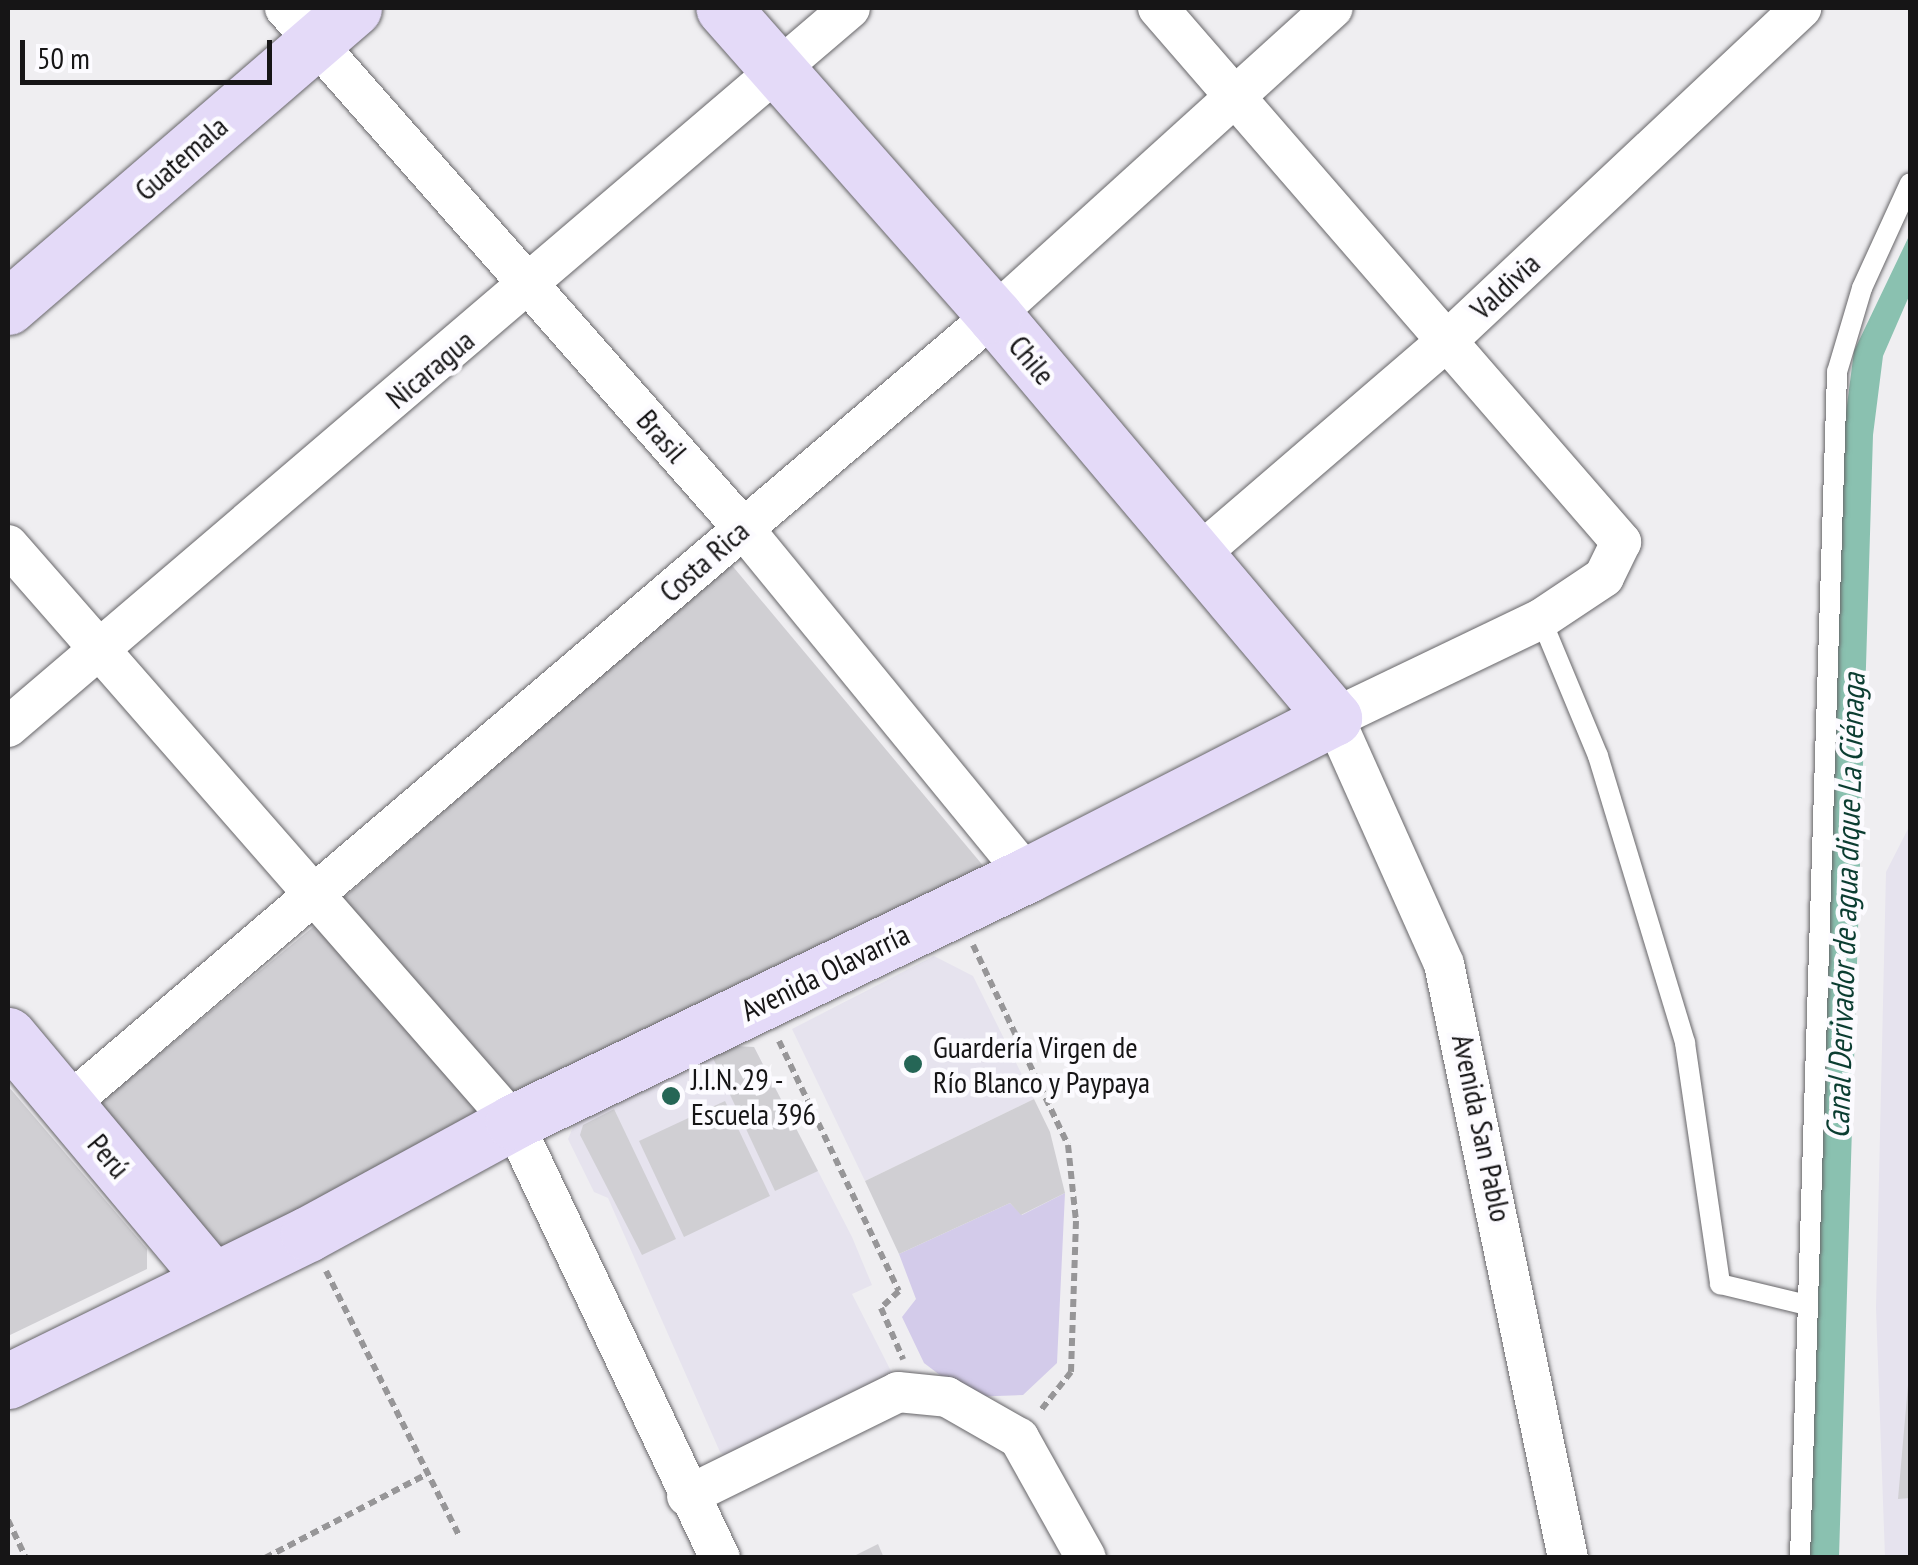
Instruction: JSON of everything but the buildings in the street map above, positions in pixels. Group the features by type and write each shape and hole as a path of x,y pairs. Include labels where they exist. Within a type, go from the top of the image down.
{"street":[{"name":"Chile","path":"723,8 994,314 1334,718"},
{"name":"Nicaragua","path":"8,727 96,648 530,286 850,8"},
{"path":"1158,8 1450,338"},
{"name":"Costa Rica","path":"66,1105 319,895 994,314 1333,8"},
{"name":"Valdivia","path":"1198,554 1450,338 1802,8"},
{"name":"Brasil","path":"318,19 530,286 743,528 1028,875"},
{"name":"Guatemala","path":"8,307 318,19"},
{"name":"Avenida Olavarría","path":"8,1380 210,1277 308,1234 514,1122 1028,875 1334,718 1542,619 1604,577 1622,542 1450,338"},
{"path":"8,545 319,895 514,1122 687,1496 720,1558"},
{"name":"Avenida San Pablo","path":"1334,718 1444,964 1568,1558"},
{"name":"Perú","path":"8,1035 210,1277"},
{"path":"687,1496 898,1392 947,1398 1019,1438 1086,1558"}],"lane":[{"path":"1800,1558 1837,372 1862,288 1910,183"},
{"path":"1542,619 1598,756 1686,1043 1720,1284 1807,1305"}],"path":[{"path":"953,909 1068,1145 1076,1221 1072,1372 1019,1438"},
{"path":"761,1004 899,1291 881,1308 918,1394"},
{"path":"308,1234 459,1536"},
{"path":"266,1558 427,1474"},
{"path":"8,1520 26,1558"}],"shaded area":[{"path":"1910,825 1910,1557 1885,1557 1876,1308 1886,872"},
{"name":"Guardería Virgen de Río Blanco y Paypaya","path":"934,956 973,976 1034,1099 865,1181 792,1029"},
{"path":"732,1046 754,1047 852,1237 872,1285 852,1294 895,1379 729,1458 720,1452 608,1198 594,1192 568,1139 576,1120"},
{"path":"1065,1193 1057,1363 1023,1395 969,1397 924,1363 902,1317 916,1299 899,1254 1010,1203 1022,1215"}],"water":[{"name":"Canal Derivador de agua dique La Ciénaga","path":"1910,234 1910,294 1883,356 1873,435 1839,1557 1808,1558 1843,436 1854,351"}],"place":[{"name":"Guardería Virgen de Río Blanco y Paypaya","path":"913,1064"},
{"name":"J.I.N. 29 - Escuela 396","path":"671,1096"}]}
